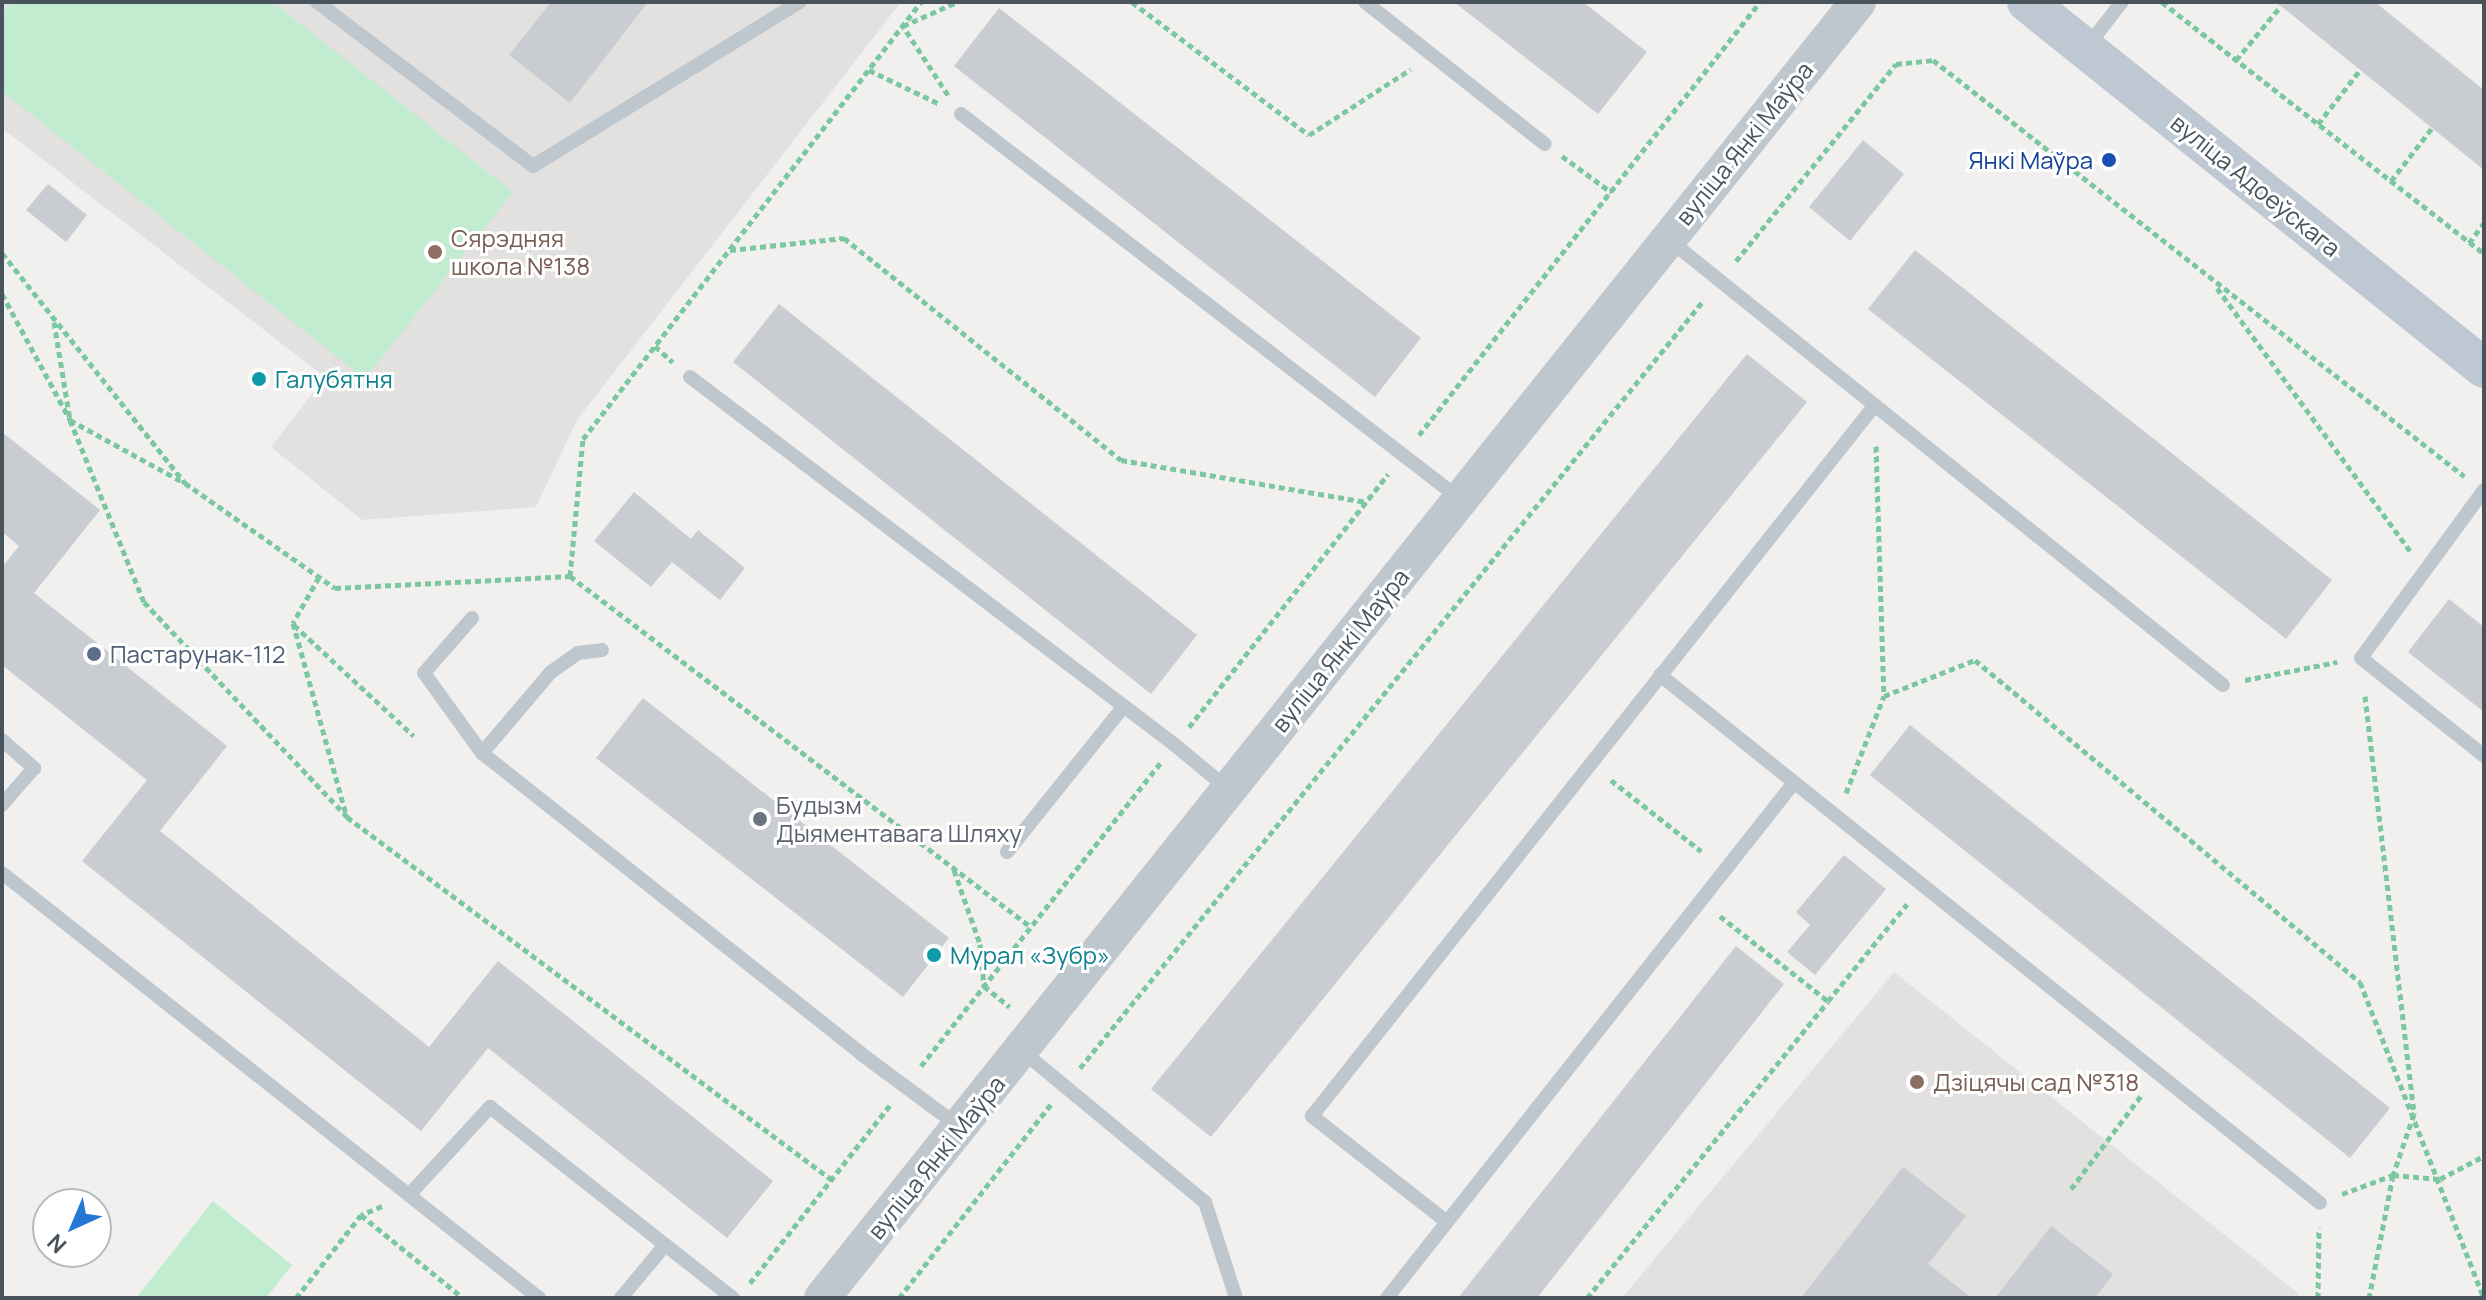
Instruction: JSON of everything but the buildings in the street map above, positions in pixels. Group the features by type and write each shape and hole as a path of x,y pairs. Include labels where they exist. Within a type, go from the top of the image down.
{"main road":[{"name":"вуліца Адоеўскага","path":"2027,2 2484,368"}],"street":[{"name":"вуліца Янкі Маўра","path":"822,1298 1858,2"}],"lane":[{"path":"317,2 533,166 800,2"},
{"path":"1365,2 1545,144"},
{"path":"2086,49 2122,2"},
{"path":"961,114 1460,499"},
{"path":"1667,238 2223,685"},
{"path":"690,377 1175,745 1228,789"},
{"path":"1447,1222 1312,1116 1875,405"},
{"path":"2484,491 2361,658 2484,756"},
{"path":"472,618 424,673 482,753 960,1128"},
{"path":"482,753 551,672 578,653 602,650"},
{"path":"1660,675 2320,1203"},
{"path":"1007,852 1124,706"},
{"path":"2,740 34,768 2,805"},
{"path":"1387,1298 1793,784"},
{"path":"2,873 539,1298"},
{"path":"1021,1050 1205,1202 1236,1298"},
{"path":"409,1195 490,1107 733,1298"},
{"path":"621,1298 665,1245"}],"path":[{"path":"570,576 583,439 921,2"},
{"path":"903,26 957,2"},
{"path":"1132,2 1309,135 1433,56"},
{"path":"748,1286 1760,2"},
{"path":"2162,2 2484,254"},
{"path":"2236,60 2281,6"},
{"path":"903,26 961,114"},
{"path":"899,1298 1065,1088 1896,64 1933,60 2484,491"},
{"path":"869,70 961,114"},
{"path":"2318,124 2360,70"},
{"path":"2391,181 2432,128"},
{"path":"1560,154 1611,192"},
{"path":"2469,243 2484,223"},
{"path":"730,250 844,238 1121,460 1366,502"},
{"path":"2,253 53,321 185,483"},
{"path":"2213,282 2425,571"},
{"path":"2,294 70,420 144,602 347,817 832,1180"},
{"path":"53,321 70,420"},
{"path":"1837,816 1884,696 1875,405"},
{"path":"70,420 185,483 335,588 570,576 1031,927"},
{"path":"319,577 293,623 347,817"},
{"path":"293,623 414,736"},
{"path":"2223,685 2361,658 2414,1114 2393,1175 2369,1298"},
{"path":"1884,696 1975,660 2360,982 2440,1179 2484,1298"},
{"path":"1590,763 1701,851"},
{"path":"953,867 980,944 984,986"},
{"path":"1587,1298 1923,885"},
{"path":"1701,901 1828,1001"},
{"path":"2071,1189 2158,1073"},
{"path":"2318,1298 2320,1203 2393,1175 2440,1179 2484,1156"},
{"path":"296,1298 361,1215 409,1195"},
{"path":"361,1215 463,1298"}],"shaded area":[{"name":"Сярэдняя школа №138","path":"2,2 901,2 577,420 536,507 362,520 271,447 325,377 2,128"},
{"name":"Дзіцячы сад №318","path":"1894,972 2299,1294 2296,1298 1622,1298"}],"green space":[{"path":"11,2 273,2 513,192 365,379 2,91 2,13"},
{"path":"213,1201 292,1265 266,1298 136,1298"}],"place":[{"name":"Янкі Маўра","path":"2109,160"},
{"name":"Сярэдняя школа №138","path":"435,252"},
{"name":"Галубятня","path":"259,379"},
{"name":"Пастарунак-112","path":"94,654"},
{"name":"Будызм Дыяментавага Шляху","path":"760,819"},
{"name":"Мурал «Зубр»","path":"934,955"},
{"name":"Дзіцячы сад №318","path":"1917,1082"}]}
